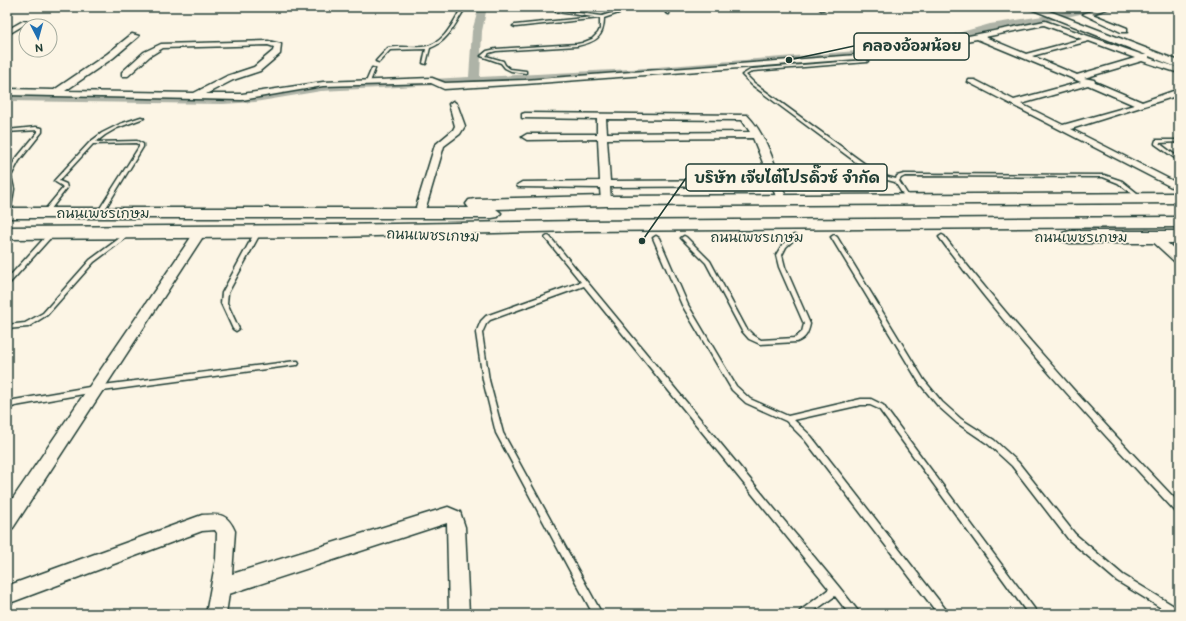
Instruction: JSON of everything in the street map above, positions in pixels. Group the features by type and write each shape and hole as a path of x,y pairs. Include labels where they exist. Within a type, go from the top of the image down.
{"main road":[{"path":"1031,7 1064,16 1149,56 1179,65"},
{"path":"1064,16 1079,19 1179,56"},
{"name":"ถนนเพชรเกษม","path":"342,214 420,207 499,203 606,193 782,200 1179,198"},
{"name":"ถนนเพชรเกษม","path":"7,213 1179,213"},
{"name":"ถนนเพชรเกษม","path":"7,233 258,232 586,226 1179,222"},
{"name":"ถนนเพชรเกษม","path":"335,231 548,238 1179,237"}],"street":[{"path":"1109,7 1086,14 1124,30"},
{"path":"943,44 1045,23 1089,39 1149,56 1179,71"},
{"path":"7,33 18,26"},
{"path":"56,93 110,56 135,36"},
{"path":"977,36 1074,78 1091,82 1142,105"},
{"path":"1025,56 1089,39"},
{"path":"125,74 147,54 161,46 268,43 278,46 277,52 257,68 230,78 195,96"},
{"path":"7,92 222,97 256,96 309,85 368,82 525,82 897,54"},
{"path":"1074,78 1149,56"},
{"path":"972,82 1179,188"},
{"path":"1014,103 1091,82"},
{"path":"7,101 248,103 314,92 439,83"},
{"path":"1064,128 1142,105 1179,92"},
{"path":"420,207 440,145 457,132 460,126 453,104"},
{"path":"525,116 737,115 749,120 782,200"},
{"path":"601,116 606,193"},
{"path":"527,137 756,135"},
{"path":"522,185 606,193 775,183"},
{"path":"7,522 200,232"},
{"path":"1154,237 1179,259"},
{"path":"220,587 448,515 454,518 456,527 459,614"},
{"path":"7,595 202,523 219,522 226,531 225,559 216,614"}],"lane":[{"path":"378,61 389,49 428,48 437,44 445,37 464,7"},
{"path":"515,26 602,17 634,7"},
{"path":"668,7 668,13"},
{"path":"557,11 602,17"},
{"path":"525,72 508,70 504,67 502,62 483,56 488,52 496,50 577,45 590,42 600,34 603,26 602,17"},
{"path":"425,63 428,48"},
{"path":"866,61 752,70 744,75 753,84 878,176 897,181 909,200"},
{"path":"368,82 373,69"},
{"path":"46,213 65,188 64,185 56,181 92,143 106,130 118,124 142,118"},
{"path":"7,131 36,128 40,129 40,132 17,161 9,176 12,189 7,213"},
{"path":"1179,141 1158,141 1156,143 1179,160"},
{"path":"92,143 137,142 141,144 141,147 100,213"},
{"path":"897,181 899,177 904,176 1104,176 1120,182 1142,198"},
{"path":"236,329 224,303 225,293 258,232"},
{"path":"7,283 51,233"},
{"path":"7,327 26,325 45,314 92,261 129,233"},
{"path":"684,238 708,262 744,329 751,337 760,342 797,340 805,333 807,324 782,267 779,255 784,246 794,237"},
{"path":"834,237 922,382 940,404 959,421 991,442 1015,464 1072,537 1120,578 1179,614"},
{"path":"942,237 983,291 1063,385 1179,509"},
{"path":"548,238 855,614"},
{"path":"656,238 685,305 734,388 748,401 788,419 808,438 944,614"},
{"path":"584,283 488,318 483,323 479,333 486,380 500,434 598,614"},
{"path":"7,406 14,403 95,389 296,363"},
{"path":"788,419 861,402 872,402 882,407 1033,614"},
{"path":"803,614 836,590"}],"waterway":[{"path":"474,80 477,31 483,7"},
{"path":"7,98 223,101 255,99 321,88 632,72 894,51 924,46 990,27 1043,19 1099,7"}],"place":[{"name":"คลองอ้อมน้อย","path":"789,60"},
{"name":"บริษัท เจียไต๋โปรดิ๊วซ์ จำกัด","path":"642,241"}]}
